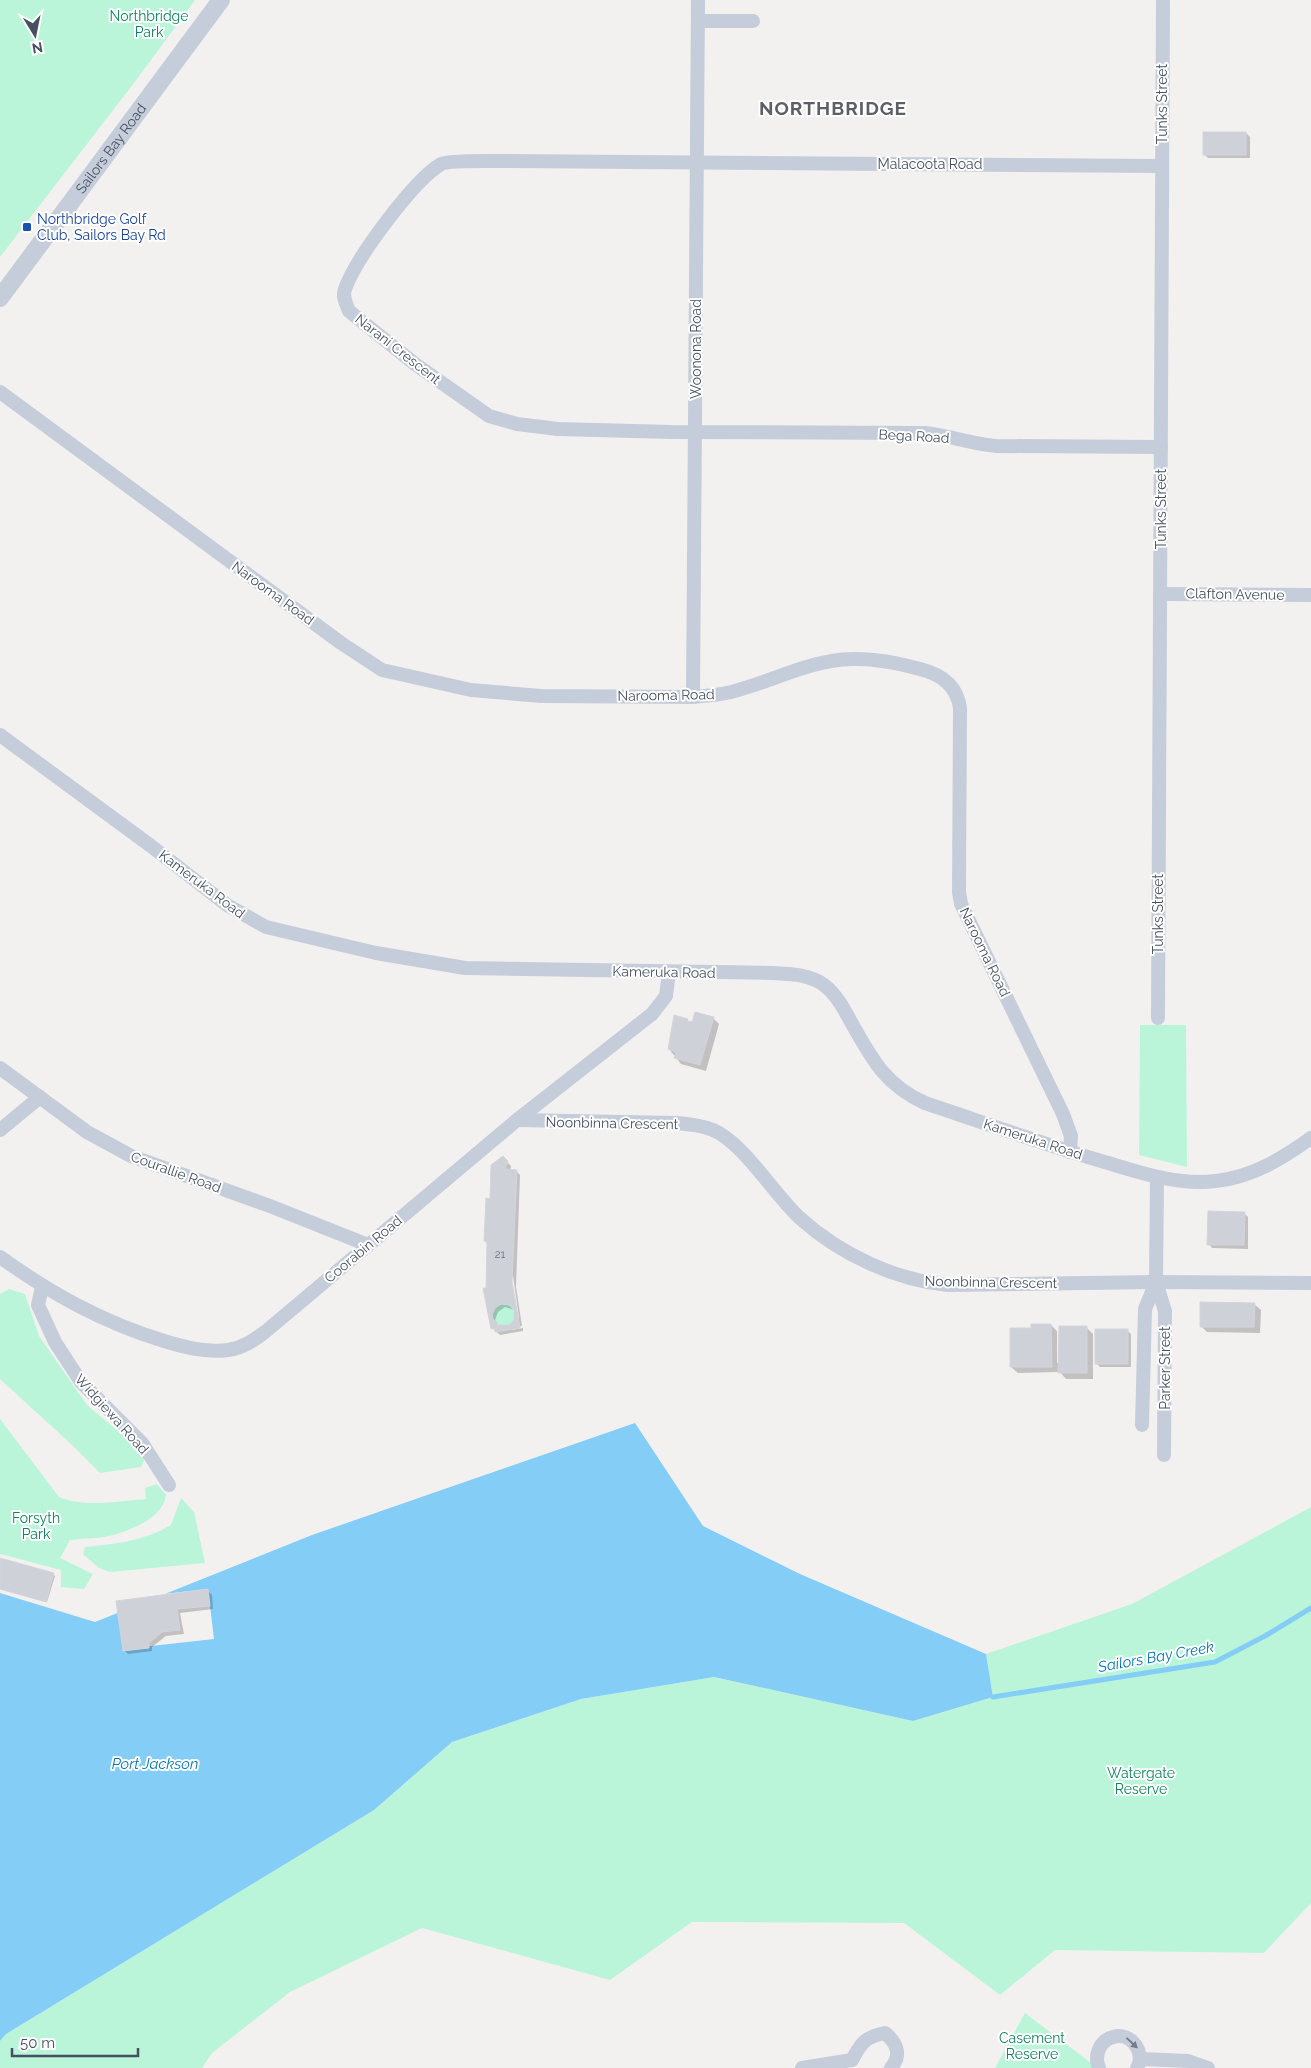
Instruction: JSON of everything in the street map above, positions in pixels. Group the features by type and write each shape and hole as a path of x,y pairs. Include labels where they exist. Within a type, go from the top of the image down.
{"street":[{"name":"Sailors Bay Road","path":"0,298 221,0"},
{"name":"Woonona Road","path":"693,697 698,0"},
{"name":"Tunks Street","path":"1158,1018 1163,0"},
{"path":"698,21 753,21"},
{"name":"Narani Crescent","path":"695,432 558,429 517,424 489,416 415,364 349,311 344,299 345,289 362,256 404,200 422,180 442,163 506,161 697,163"},
{"name":"Malacoota Road","path":"697,163 1162,166"},
{"name":"Narooma Road","path":"0,392 333,637 382,670 471,690 541,696 693,697 733,692 790,672 833,661 852,659 872,660 922,669 937,675 950,685 958,695 960,708 959,892 961,904 1063,1114 1071,1136 1070,1152"},
{"name":"Bega Road","path":"695,432 924,433 940,434 996,446 1161,447"},
{"name":"Clafton Avenue","path":"1160,594 1311,595"},
{"name":"Kameruka Road","path":"0,736 144,840 226,905 266,927 376,953 465,968 772,973 793,974 810,978 824,985 835,995 873,1061 884,1074 909,1096 1070,1152 1157,1178 1197,1183 1237,1177 1258,1170 1278,1160 1311,1138"},
{"name":"Coorabin Road","path":"0,1257 42,1287 88,1312 148,1336 194,1349 228,1350 238,1348 257,1338 517,1120 658,1008 666,996 669,972"},
{"name":"Courallie Road","path":"0,1068 87,1132 131,1156 270,1206 368,1245"},
{"path":"0,1130 40,1097"},
{"name":"Noonbinna Crescent","path":"517,1120 676,1123 694,1125 714,1131 728,1140 744,1155 800,1218 819,1234 884,1270 918,1281 948,1285 1156,1282 1311,1283"},
{"name":"Parker Street","path":"1157,1178 1156,1282 1165,1311 1164,1455"},
{"name":"Parker Street","path":"1142,1425 1145,1309 1156,1282"},
{"name":"Widgiewa Road","path":"42,1287 38,1305 55,1342 82,1382 142,1443 169,1485"},
{"path":"802,2068 857,2064 860,2045 872,2036 884,2033 893,2040 898,2050 897,2060 891,2068"},
{"path":"1099,2068 1096,2056 1100,2045 1113,2036 1127,2037 1136,2045 1139,2064 1188,2061 1208,2068"}],"green space":[{"name":"Northbridge Park","path":"0,0 195,0 137,79 0,257"},
{"path":"1140,1025 1186,1025 1187,1167 1139,1155"},
{"path":"9,1289 25,1294 39,1336 87,1405 132,1443 145,1458 141,1467 100,1473 0,1379 0,1294"},
{"path":"504,1304 512,1307 515,1315 512,1323 504,1326 496,1323 493,1315 496,1307"},
{"name":"Forsyth Park","path":"0,1419 59,1497 91,1503 146,1499 145,1488 157,1484 166,1495 164,1503 159,1510 138,1526 108,1536 70,1540 60,1558 93,1574 84,1589 61,1587 61,1570 0,1554"},
{"path":"181,1498 194,1512 205,1563 110,1572 99,1568 83,1554 85,1547 140,1538 171,1525"},
{"name":"Watergate Reserve","path":"1311,1507 1311,1903 1264,1953 1055,1950 1000,1995 904,1923 692,1922 610,1980 422,1928 290,1992 212,2053 202,2068 0,2068 0,2041 6,2034 374,1810 452,1742 581,1699 714,1677 913,1721 993,1697 986,1654 1132,1604"},
{"name":"Casement Reserve","path":"1025,2013 1095,2066 1095,2068 995,2068"}],"water":[{"name":"Port Jackson","path":"635,1423 703,1526 800,1574 986,1654 993,1697 913,1721 714,1677 581,1699 452,1742 374,1810 6,2034 0,2041 0,1593 95,1622 312,1535"}],"pier":[{"path":"208,1589 214,1639 124,1649 120,1609 155,1595"}],"building":[{"path":"1203,132 1246,132 1246,155 1203,155"},
{"path":"695,1012 714,1017 700,1065 674,1058 676,1052 668,1049 674,1015 692,1022"},
{"path":"503,1156 508,1161 505,1169 517,1170 512,1282 520,1328 495,1332 495,1328 491,1329 483,1288 486,1288 487,1241 484,1241 486,1198 490,1199 491,1165","holes":["501,1304 509,1305 514,1310 514,1320 509,1325 498,1325 492,1315 495,1308"]},
{"path":"1208,1211 1245,1212 1244,1245 1207,1245"},
{"path":"1200,1302 1255,1303 1254,1327 1200,1327"},
{"path":"1031,1324 1051,1324 1052,1367 1010,1367 1010,1328 1031,1328"},
{"path":"1059,1326 1087,1326 1087,1373 1058,1373"},
{"path":"1095,1329 1128,1329 1128,1364 1095,1364"},
{"path":"0,1558 54,1573 46,1602 0,1589"},
{"path":"208,1589 210,1606 177,1609 180,1630 162,1632 149,1643 149,1648 123,1651 116,1601"}],"waterway":[{"name":"Sailors Bay Creek","path":"993,1697 1215,1662 1265,1636 1311,1608"}],"place":[{"name":"Northbridge Golf Club, Sailors Bay Rd","path":"27,227"}],"district":[{"name":"NORTHBRIDGE","path":"833,108"}]}
